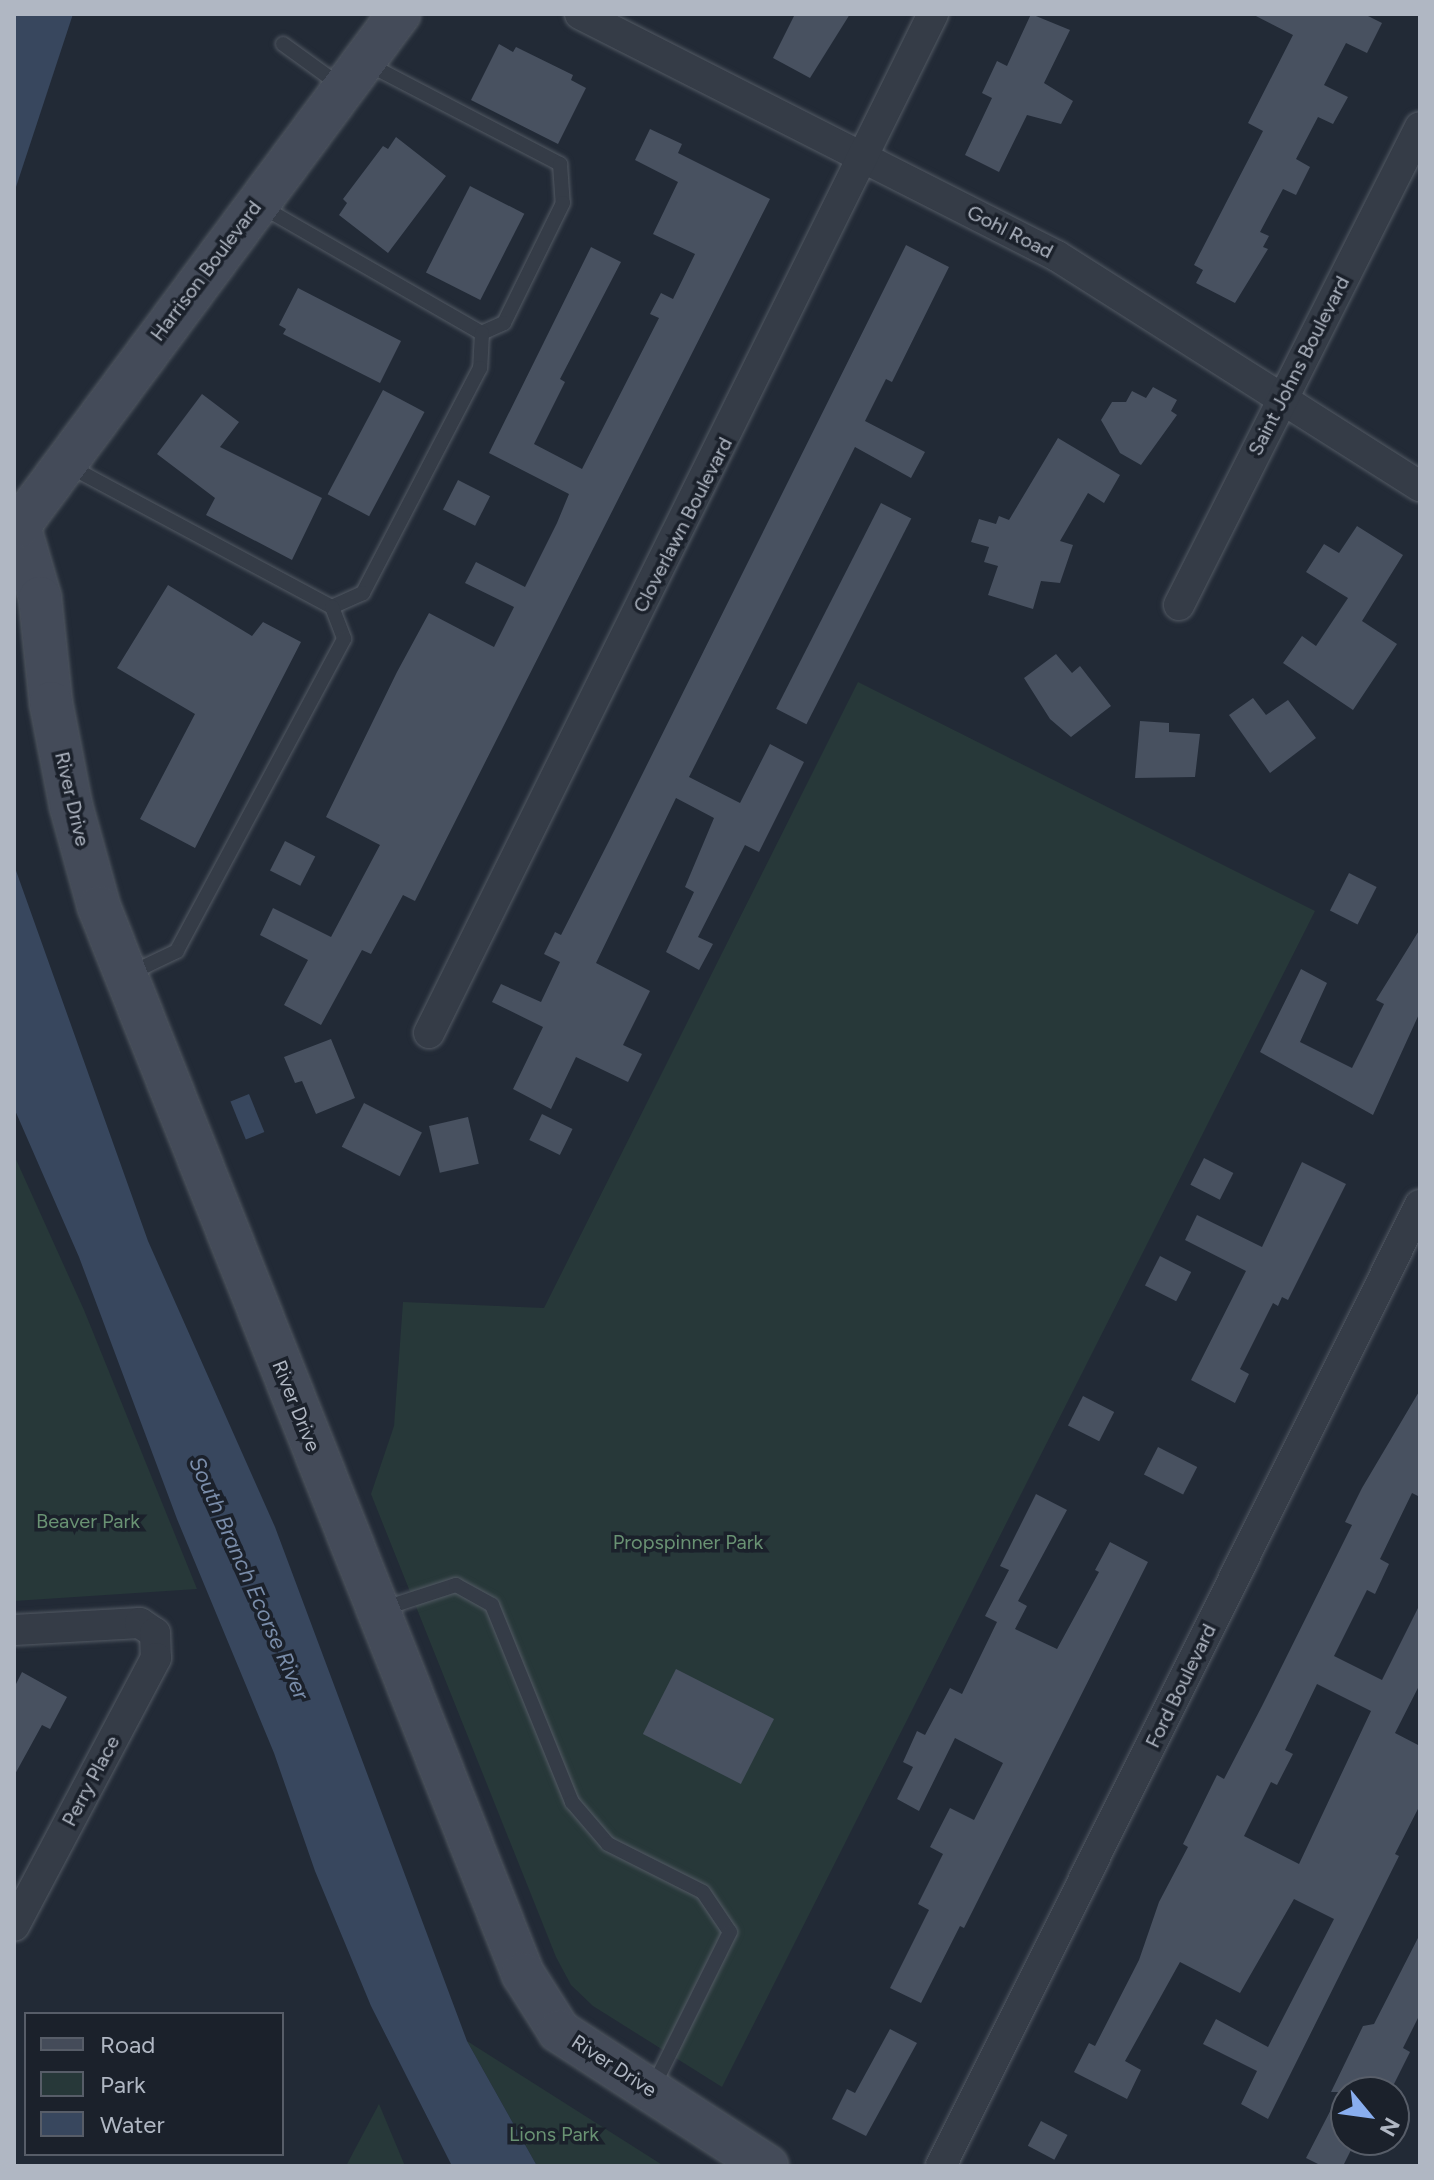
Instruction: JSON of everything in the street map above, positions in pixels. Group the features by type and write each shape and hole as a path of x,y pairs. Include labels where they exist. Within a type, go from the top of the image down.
{"street":[{"name":"Harrison Boulevard","path":"16,526 399,14"},
{"name":"Gohl Road","path":"580,14 1057,256 1420,486"},
{"name":"Cloverlawn Boulevard","path":"429,1033 933,14"},
{"name":"Saint Johns Boulevard","path":"1179,605 1420,127"},
{"name":"River Drive","path":"16,526 40,598 51,703 71,806 124,975 377,1611 539,2004 559,2031 767,2166"},
{"name":"Ford Boulevard","path":"941,2166 1420,1205"},
{"name":"Perry Place","path":"14,1630 140,1623 155,1633 156,1658 14,1926"}],"lane":[{"path":"283,44 560,164 563,203 504,323 482,333"},
{"path":"257,203 482,333"},
{"path":"332,607 363,593 480,368 482,333"},
{"path":"62,462 332,607 344,639 177,951 124,975"},
{"path":"377,1611 456,1585 492,1605 572,1802 608,1844 703,1892 730,1932 651,2091"}],"green space":[{"name":"Propspinner Park","path":"858,682 1315,911 722,2087 593,2006 571,1985 556,1957 371,1494 394,1426 403,1302 544,1308"},
{"name":"Beaver Park","path":"14,1155 84,1310 197,1589 14,1601"},
{"name":"Lions Park","path":"467,2041 664,2166 537,2166"},
{"path":"379,2104 405,2166 346,2166"}],"water":[{"path":"14,14 73,14 14,193"},
{"name":"South Branch Ecorse River","path":"14,865 148,1241 275,1527 467,2041 537,2166 452,2166 371,2006 315,1871 274,1753 177,1519 79,1257 14,1108"},
{"path":"249,1094 264,1132 246,1140 230,1101"}],"building":[{"path":"795,14 850,14 810,78 773,58"},
{"path":"1031,14 1070,30 1044,83 1073,101 1061,124 1027,115 999,172 965,155 992,98 982,93 997,61 1007,66"},
{"path":"1252,14 1364,14 1382,23 1367,53 1346,43 1324,85 1348,97 1333,124 1318,117 1296,159 1310,167 1296,195 1283,189 1260,232 1269,236 1263,247 1268,249 1235,303 1196,283 1203,270 1194,265 1263,131 1248,123 1293,35"},
{"path":"499,44 513,52 516,47 573,75 571,80 586,88 558,144 471,100"},
{"path":"650,129 682,144 678,153 770,199 415,901 403,895 371,954 362,950 321,1025 284,1005 308,960 260,935 273,908 331,937 380,845 326,817 429,613 494,647 514,607 465,583 476,562 525,587 557,523 569,494 489,453 591,247 621,262 560,379 565,382 534,444 582,469 659,318 650,314 661,293 673,299 695,254 653,234 678,182 635,160"},
{"path":"396,137 446,176 388,253 339,215 347,203 343,199 383,146 388,149"},
{"path":"470,186 524,214 480,300 426,272"},
{"path":"906,245 949,267 892,382 886,379 865,421 925,452 911,478 855,447 689,777 740,803 770,744 804,762 759,852 745,845 698,937 713,944 699,970 666,952 694,892 685,887 714,818 676,798 596,963 650,991 623,1045 642,1054 628,1082 576,1057 551,1109 513,1089 543,1027 492,1002 501,984 541,1002 560,962 544,954 555,932 561,935"},
{"path":"298,288 401,341 380,383 283,334 286,329 279,325"},
{"path":"1153,387 1177,400 1171,411 1177,415 1141,465 1120,453 1101,420 1112,402 1126,402 1132,391 1146,398"},
{"path":"383,390 424,412 369,516 328,494"},
{"path":"202,394 239,422 220,447 322,498 292,560 206,515 215,498 157,454"},
{"path":"1058,438 1120,475 1104,503 1088,493 1060,541 1073,545 1060,583 1041,581 1033,609 988,595 998,566 984,562 989,547 971,542 979,519 996,524 999,516 1009,520"},
{"path":"458,480 490,496 475,526 443,509"},
{"path":"881,503 911,518 806,724 776,709"},
{"path":"1357,526 1403,555 1362,621 1397,644 1353,710 1283,663 1302,636 1316,646 1348,598 1306,572 1324,544 1339,553"},
{"path":"168,585 252,636 263,622 301,642 195,848 140,819 195,714 117,668"},
{"path":"1056,654 1072,673 1080,666 1111,706 1071,737 1050,719 1024,678"},
{"path":"1253,698 1266,715 1288,700 1316,738 1270,773 1229,715"},
{"path":"1140,721 1169,723 1169,732 1200,734 1195,777 1135,778"},
{"path":"285,841 315,856 300,886 270,870"},
{"path":"1349,873 1377,887 1358,924 1330,910"},
{"path":"1420,929 1420,1012 1373,1115 1260,1052 1301,969 1327,983 1300,1042 1352,1068 1384,1004 1376,1000"},
{"path":"331,1039 355,1098 316,1114 302,1081 295,1083 284,1057"},
{"path":"364,1103 422,1133 400,1176 342,1147"},
{"path":"542,1114 573,1129 560,1155 529,1140"},
{"path":"468,1117 479,1164 440,1173 429,1126"},
{"path":"1204,1158 1233,1173 1220,1200 1190,1185"},
{"path":"1302,1162 1346,1184 1288,1300 1282,1297 1278,1306 1273,1303 1240,1369 1249,1374 1235,1403 1191,1380 1246,1271 1185,1240 1197,1215 1262,1247"},
{"path":"1160,1256 1191,1272 1176,1301 1145,1285"},
{"path":"1420,1390 1420,1497 1412,1493 1380,1559 1389,1564 1375,1594 1367,1590 1334,1656 1382,1680 1420,1604 1420,1684 1395,1733 1420,1746 1420,1805 1395,1854 1399,1856 1268,2119 1241,2104 1257,2071 1203,2044 1216,2019 1268,2047 1334,1919 1294,1899 1240,1993 1180,1962 1125,2061 1141,2070 1127,2099 1074,2072 1089,2043 1095,2046 1139,1960 1159,1902 1188,1847 1183,1844 1217,1775 1224,1779 1262,1706 1352,1525 1345,1522","holes":["1317,1684 1371,1711 1299,1864 1244,1836 1271,1782 1277,1785 1293,1754 1285,1750"]},
{"path":"1083,1396 1114,1412 1099,1441 1068,1425"},
{"path":"1158,1447 1197,1467 1183,1495 1144,1475"},
{"path":"1036,1494 1067,1510 1018,1601 1027,1606 1015,1629 1057,1649 1099,1572 1095,1570 1110,1542 1148,1562 964,1928 960,1926 921,2003 890,1988 929,1910 918,1904 943,1854 930,1847 950,1808 974,1820 1003,1763 955,1738 919,1811 897,1799 913,1767 903,1762 917,1731 925,1735 950,1688 962,1694 997,1622 985,1616 1009,1570 1000,1566"},
{"path":"676,1669 774,1719 741,1784 643,1734"},
{"path":"22,1672 67,1697 50,1729 42,1725 14,1776 14,1688"},
{"path":"1420,1934 1420,2014 1403,2048 1410,2052 1398,2076 1339,2076 1363,2026 1374,2024"},
{"path":"890,2029 917,2043 866,2136 832,2119 847,2089 855,2093"},
{"path":"1330,2111 1330,2156 1348,2156 1343,2166 1322,2166 1306,2158"},
{"path":"1041,2121 1067,2135 1054,2160 1028,2146"}]}
